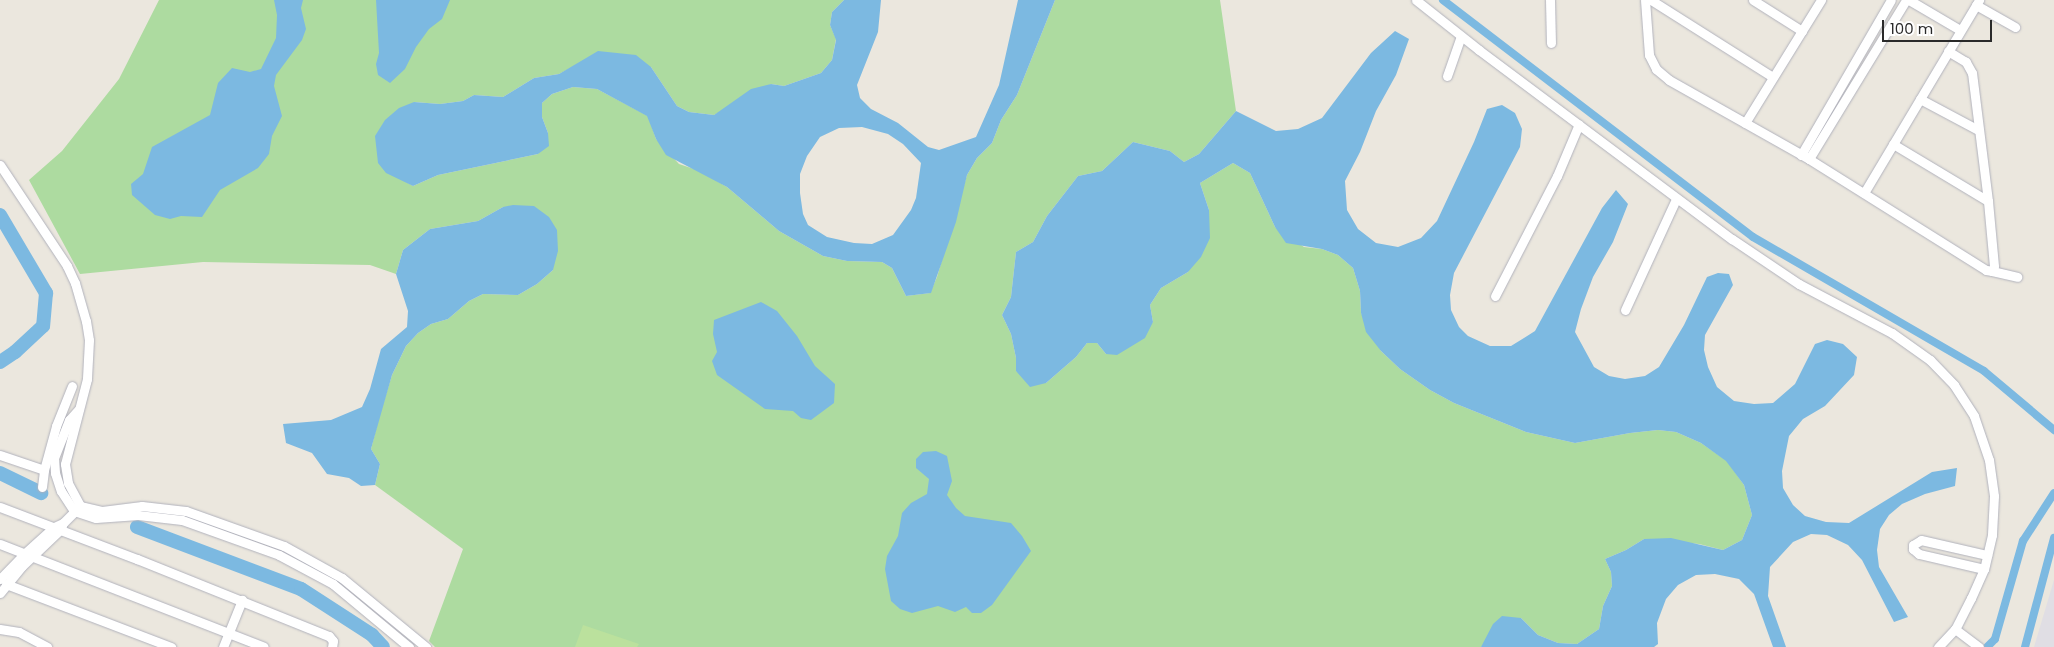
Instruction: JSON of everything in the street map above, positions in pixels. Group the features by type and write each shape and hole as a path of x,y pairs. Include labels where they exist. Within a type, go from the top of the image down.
{"street":[{"path":"1416,0 1676,199 1768,266 1892,333 1930,360 1954,385 1974,416 1989,460 1994,496 1992,536 1984,569 1955,629 1938,647"},
{"path":"1550,0 1551,42"},
{"path":"1645,0 1649,55 1656,69 1669,80 1805,157 1986,270 2017,276"},
{"path":"1651,0 1773,77"},
{"path":"1753,0 1802,31"},
{"path":"1745,124 1821,0"},
{"path":"1805,157 1891,0"},
{"path":"1805,157 1907,0 1960,30"},
{"path":"1864,193 1960,30 1978,3 2015,27"},
{"path":"1447,76 1461,36"},
{"path":"1948,51 1970,67 1988,201 1994,266 1992,271"},
{"path":"1920,99 1978,130"},
{"path":"1496,296 1557,176 1579,124"},
{"path":"1893,144 1988,201"},
{"path":"0,165 49,238 75,284 86,321 88,379 78,410 78,424 67,453 66,473 77,508 96,518 138,516 182,520 279,555 333,584 410,647"},
{"path":"1625,310 1676,199"},
{"path":"42,487 44,470 56,426 71,390 83,398"},
{"path":"0,455 44,470"},
{"path":"77,508 102,511 142,506 186,511 284,546 342,578 426,647"},
{"path":"0,507 59,526 329,636 333,641 332,647"},
{"path":"0,593 3,582 28,554 77,508"},
{"path":"1984,569 1919,554 1913,549 1913,545 1918,540 1923,540 1987,555"},
{"path":"0,544 264,647"},
{"path":"3,582 171,647"},
{"path":"223,647 242,600"},
{"path":"0,629 19,632 47,647"},
{"path":"1955,629 1978,646"}],"shaded area":[{"path":"2054,580 2054,647 2034,647"}],"green space":[{"path":"159,0 844,0 832,12 830,25 836,39 832,60 821,73 784,86 771,84 714,115 689,112 677,106 651,67 576,65 559,74 534,78 503,97 474,95 463,101 440,104 414,102 401,179 413,186 438,175 538,154 548,133 542,117 542,103 552,94 573,87 597,89 648,116 656,139 679,164 700,171 727,187 779,231 823,256 847,261 882,262 892,268 906,296 930,293 937,277 967,175 977,158 992,143 1001,120 1017,95 1055,0 1220,0 1236,111 1199,154 1184,162 1170,151 1133,142 1102,171 1078,176 1047,216 1033,242 1016,252 1011,297 1002,315 1011,334 1016,358 1016,371 1046,383 1076,357 1087,343 1097,343 1106,354 1153,322 1150,305 1161,288 1188,272 1209,210 1200,183 1233,163 1250,173 1275,227 1304,247 1322,249 1338,255 1353,268 1360,291 1361,313 1381,351 1400,369 1430,390 1454,403 1526,432 1575,443 1630,433 1658,430 1676,432 1701,443 1727,461 1744,485 1752,515 1742,540 1723,550 1699,544 1644,539 1626,550 1605,559 1611,572 1612,586 1603,606 1599,629 1577,644 1558,643 1538,635 1521,618 1481,647 435,647 429,641 463,549 375,485 380,464 371,449 392,375 406,346 418,333 431,324 448,319 469,301 483,294 518,295 537,284 553,270 503,207 478,221 430,229 403,250 396,274 370,265 203,262 80,274 29,180 62,151 119,79"},
{"path":"583,625 639,644 637,647 575,647"}],"water":[{"path":"274,0 303,0 301,8 306,29 302,40 276,75 274,86 282,116 272,136 269,154 258,168 220,190 202,217 181,216 170,219 155,215 132,195 131,184 143,174 152,147 210,115 218,83 232,68 250,72 261,69 276,38 277,15"},
{"path":"376,0 450,0 442,19 429,29 416,47 405,69 390,83 378,75 376,64 379,53"},
{"path":"844,0 881,0 878,32 857,85 860,98 871,109 898,123 928,147 939,150 976,137 999,85 1018,0 1055,0 1017,95 1001,120 992,143 977,158 967,175 956,222 931,293 906,296 892,268 882,262 847,261 823,256 779,231 727,187 666,155 656,139 647,116 597,89 573,87 552,94 542,103 542,117 548,133 549,146 538,154 438,175 413,186 386,173 378,163 375,136 385,120 399,108 414,102 440,104 463,101 474,95 503,97 534,78 559,74 598,51 636,55 651,67 677,106 689,112 714,115 751,89 771,84 784,86 821,73 832,60 836,40 830,25 832,12","holes":["862,127 888,134 903,144 921,163 916,198 911,210 893,235 872,244 854,243 827,237 808,225 803,214 800,174 807,156 820,137 839,128"]},
{"path":"1395,31 1409,39 1396,75 1376,111 1360,152 1345,181 1347,210 1358,229 1376,243 1398,247 1421,238 1437,221 1474,142 1487,109 1502,105 1515,113 1522,129 1520,147 1454,273 1450,295 1451,310 1459,327 1468,336 1490,346 1511,346 1535,331 1602,208 1616,190 1628,204 1613,242 1593,277 1575,332 1594,367 1609,376 1625,379 1645,376 1659,367 1684,325 1707,277 1718,273 1729,274 1733,285 1705,335 1704,350 1708,367 1717,387 1734,401 1754,404 1773,403 1795,384 1815,344 1827,340 1843,344 1857,357 1854,375 1825,406 1803,419 1789,436 1782,471 1783,488 1793,505 1805,516 1826,522 1849,523 1932,472 1957,468 1955,486 1925,494 1902,504 1889,515 1880,529 1877,550 1879,567 1908,617 1894,622 1862,560 1848,545 1827,535 1811,534 1793,542 1770,567 1768,596 1786,647 1773,647 1754,594 1739,579 1715,574 1696,575 1678,585 1666,599 1657,623 1658,644 1654,647 1481,647 1493,624 1502,616 1521,618 1538,635 1558,643 1577,644 1599,629 1603,606 1612,586 1611,572 1605,559 1626,550 1644,539 1671,538 1723,550 1742,540 1752,515 1744,485 1726,461 1701,443 1676,432 1658,430 1630,433 1575,443 1526,432 1454,403 1430,390 1400,369 1381,351 1366,332 1361,313 1360,291 1353,268 1338,255 1322,249 1286,243 1275,227 1250,173 1233,163 1200,183 1209,210 1210,238 1201,257 1188,272 1161,288 1150,305 1153,322 1145,338 1117,355 1106,354 1097,343 1087,343 1076,357 1046,383 1030,387 1016,371 1016,358 1011,334 1002,315 1011,297 1016,252 1033,242 1047,216 1078,176 1102,171 1133,142 1170,151 1184,162 1199,154 1236,111 1276,131 1298,129 1322,118 1371,53"},
{"path":"513,205 534,206 549,217 557,230 558,251 553,270 537,284 518,295 483,294 469,301 448,319 431,324 418,333 406,346 392,375 371,449 380,464 375,485 361,486 349,478 327,474 312,453 286,443 283,424 331,420 362,407 370,389 381,349 407,327 408,311 396,274 403,250 430,229 478,221 503,207"},
{"path":"761,302 777,311 797,336 815,366 835,384 834,403 811,420 801,418 793,411 765,409 717,375 712,361 717,352 713,334 714,320"},
{"path":"936,451 947,456 952,481 947,495 956,508 965,516 1011,523 1031,551 992,605 981,613 972,613 966,607 955,612 938,606 912,613 900,609 891,601 885,569 887,556 898,536 902,513 911,503 927,494 929,479 916,468 916,459 923,452"}],"waterway":[{"path":"1443,0 1753,237 1984,371 2054,430"},
{"path":"0,215 46,293 43,326 15,352 0,362"},
{"path":"0,473 41,493"},
{"path":"1987,647 1995,639 2023,541 2054,493"},
{"path":"137,527 301,589 372,635 383,647"},
{"path":"2025,647 2054,538"}]}
